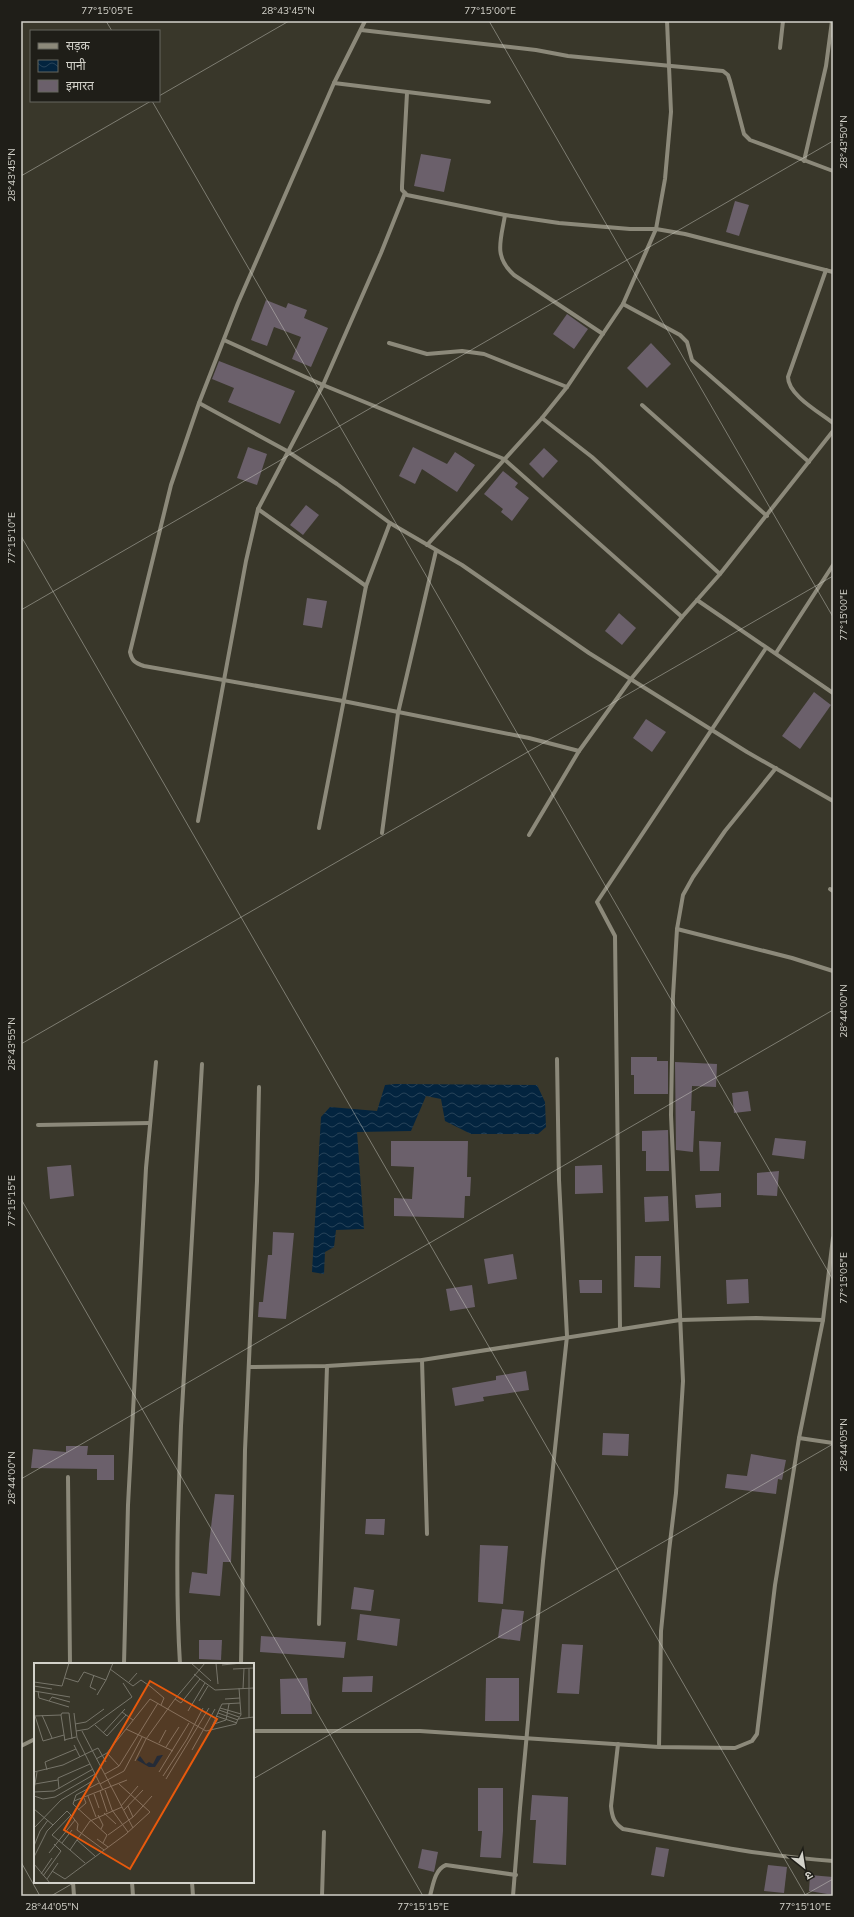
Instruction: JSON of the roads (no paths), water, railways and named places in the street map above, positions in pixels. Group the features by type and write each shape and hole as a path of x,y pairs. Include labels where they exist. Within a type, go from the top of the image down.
{"street":[{"path":"365,21 334,83 238,303 199,403 172,485 130,652 131,658 136,663 144,666 343,701 529,738 579,751"},
{"path":"426,545 542,418 567,387 623,304 656,229 669,139 671,112 667,21"},
{"path":"780,48 783,21"},
{"path":"804,161 826,66 832,21"},
{"path":"361,30 536,50 568,56 723,71 728,75 744,134 757,144 833,171"},
{"path":"334,83 489,102"},
{"path":"407,93 402,186 405,193 411,196 505,215 560,223 630,229 656,229 685,234 833,272"},
{"path":"198,821 246,561 258,509 287,451 323,385 381,253 405,193"},
{"path":"505,215 500,258 506,268 514,275 603,334"},
{"path":"826,270 788,377 788,382 794,392 833,423"},
{"path":"623,304 680,335 687,342 692,360 809,462"},
{"path":"224,340 323,385 504,459 682,617"},
{"path":"389,343 426,354 462,351 484,354 567,387"},
{"path":"199,403 287,451 337,484 390,524 462,565 588,653 746,752 833,801"},
{"path":"642,405 767,516"},
{"path":"542,418 592,457 720,574"},
{"path":"529,835 579,751 631,679 720,574 833,431"},
{"path":"258,509 366,586"},
{"path":"319,828 366,586 390,524"},
{"path":"382,833 398,713 436,551"},
{"path":"776,653 833,566"},
{"path":"697,600 833,693"},
{"path":"620,1328 615,936 597,902 766,648"},
{"path":"659,1747 661,1631 676,1493 683,1381 671,1116 673,996 677,929 684,895 693,877 725,831 776,768"},
{"path":"677,929 792,958 833,971"},
{"path":"513,1896 516,1875 526,1738 567,1336 559,1180 557,1059"},
{"path":"124,1663 128,1505 150,1123 156,1062"},
{"path":"180,1663 177,1564 180,1470 184,1368 202,1064"},
{"path":"241,1663 241,1575 257,1181 259,1087"},
{"path":"38,1125 150,1123"},
{"path":"254,1731 420,1732 659,1747 735,1748 752,1741 757,1734 775,1585 799,1438 823,1320 833,1238"},
{"path":"249,1367 327,1366 422,1360 567,1336 680,1320 756,1318 823,1320"},
{"path":"422,1360 427,1534"},
{"path":"319,1624 327,1366"},
{"path":"799,1438 833,1443"},
{"path":"68,1477 70,1663"},
{"path":"21,1746 34,1740"},
{"path":"618,1744 611,1806 612,1815 616,1824 623,1829 733,1849 804,1859 833,1861"},
{"path":"322,1896 324,1832"},
{"path":"430,1896 438,1871 441,1867 446,1865 516,1875"},
{"path":"73,1883 74,1896"},
{"path":"132,1883 133,1896"},
{"path":"192,1883 193,1896"}],"water":[{"path":"385,1085 537,1085 545,1102 546,1127 538,1134 471,1134 445,1121 441,1099 426,1096 411,1131 357,1132 364,1229 336,1230 334,1247 325,1252 324,1274 312,1272 321,1117 330,1107 377,1111"}]}
